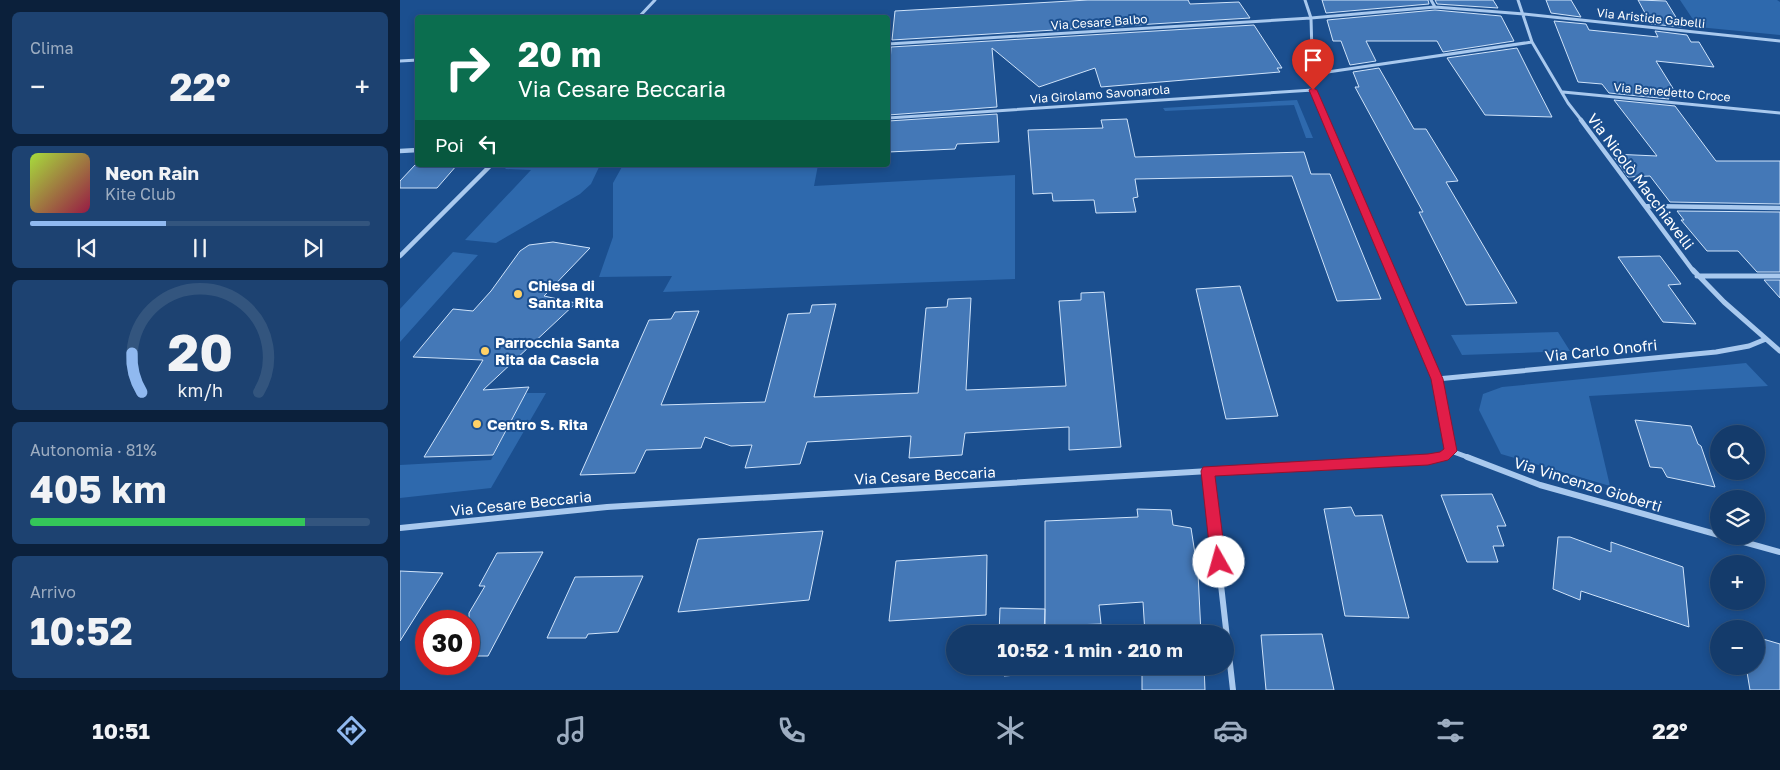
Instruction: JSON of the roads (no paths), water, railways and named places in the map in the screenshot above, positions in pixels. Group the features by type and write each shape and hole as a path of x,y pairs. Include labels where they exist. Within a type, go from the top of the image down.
{"street":[{"path":"641,15 655,0"},
{"path":"1305,0 1311,18 1313,90 1437,379 1451,451"},
{"path":"1431,0 1435,7"},
{"name":"Via Nicolò Macchiavelli","path":"1518,0 1532,42 1563,92 1697,276 1780,351"},
{"name":"Via Aristide Gabelli","path":"1311,18 1435,7 1524,14 1780,41"},
{"name":"Via Cesare Balbo","path":"890,44 1311,18"},
{"path":"1314,74 1532,42"},
{"path":"400,61 415,60"},
{"name":"Via Girolamo Savonarola","path":"890,118 1313,90"},
{"name":"Via Benedetto Croce","path":"1563,92 1780,113"},
{"path":"400,151 415,150"},
{"path":"400,256 489,167"},
{"path":"1645,206 1780,208"},
{"path":"1697,276 1780,276"},
{"name":"Via Carlo Onofri","path":"1437,379 1716,352 1749,346 1766,339"},
{"name":"Via Cesare Beccaria","path":"400,528 607,507 1428,459 1443,457 1451,451"},
{"name":"Via Vincenzo Gioberti","path":"1451,451 1540,485 1710,533"},
{"path":"1208,471 1233,690"},
{"name":"Via Vincenzo Gioberti","path":"1754,545 1780,552"}],"place":[{"name":"Chiesa di Santa Rita","path":"518,294"},
{"name":"Parrocchia Santa Rita da Cascia","path":"485,351"},
{"name":"Centro S. Rita","path":"477,424"}]}
